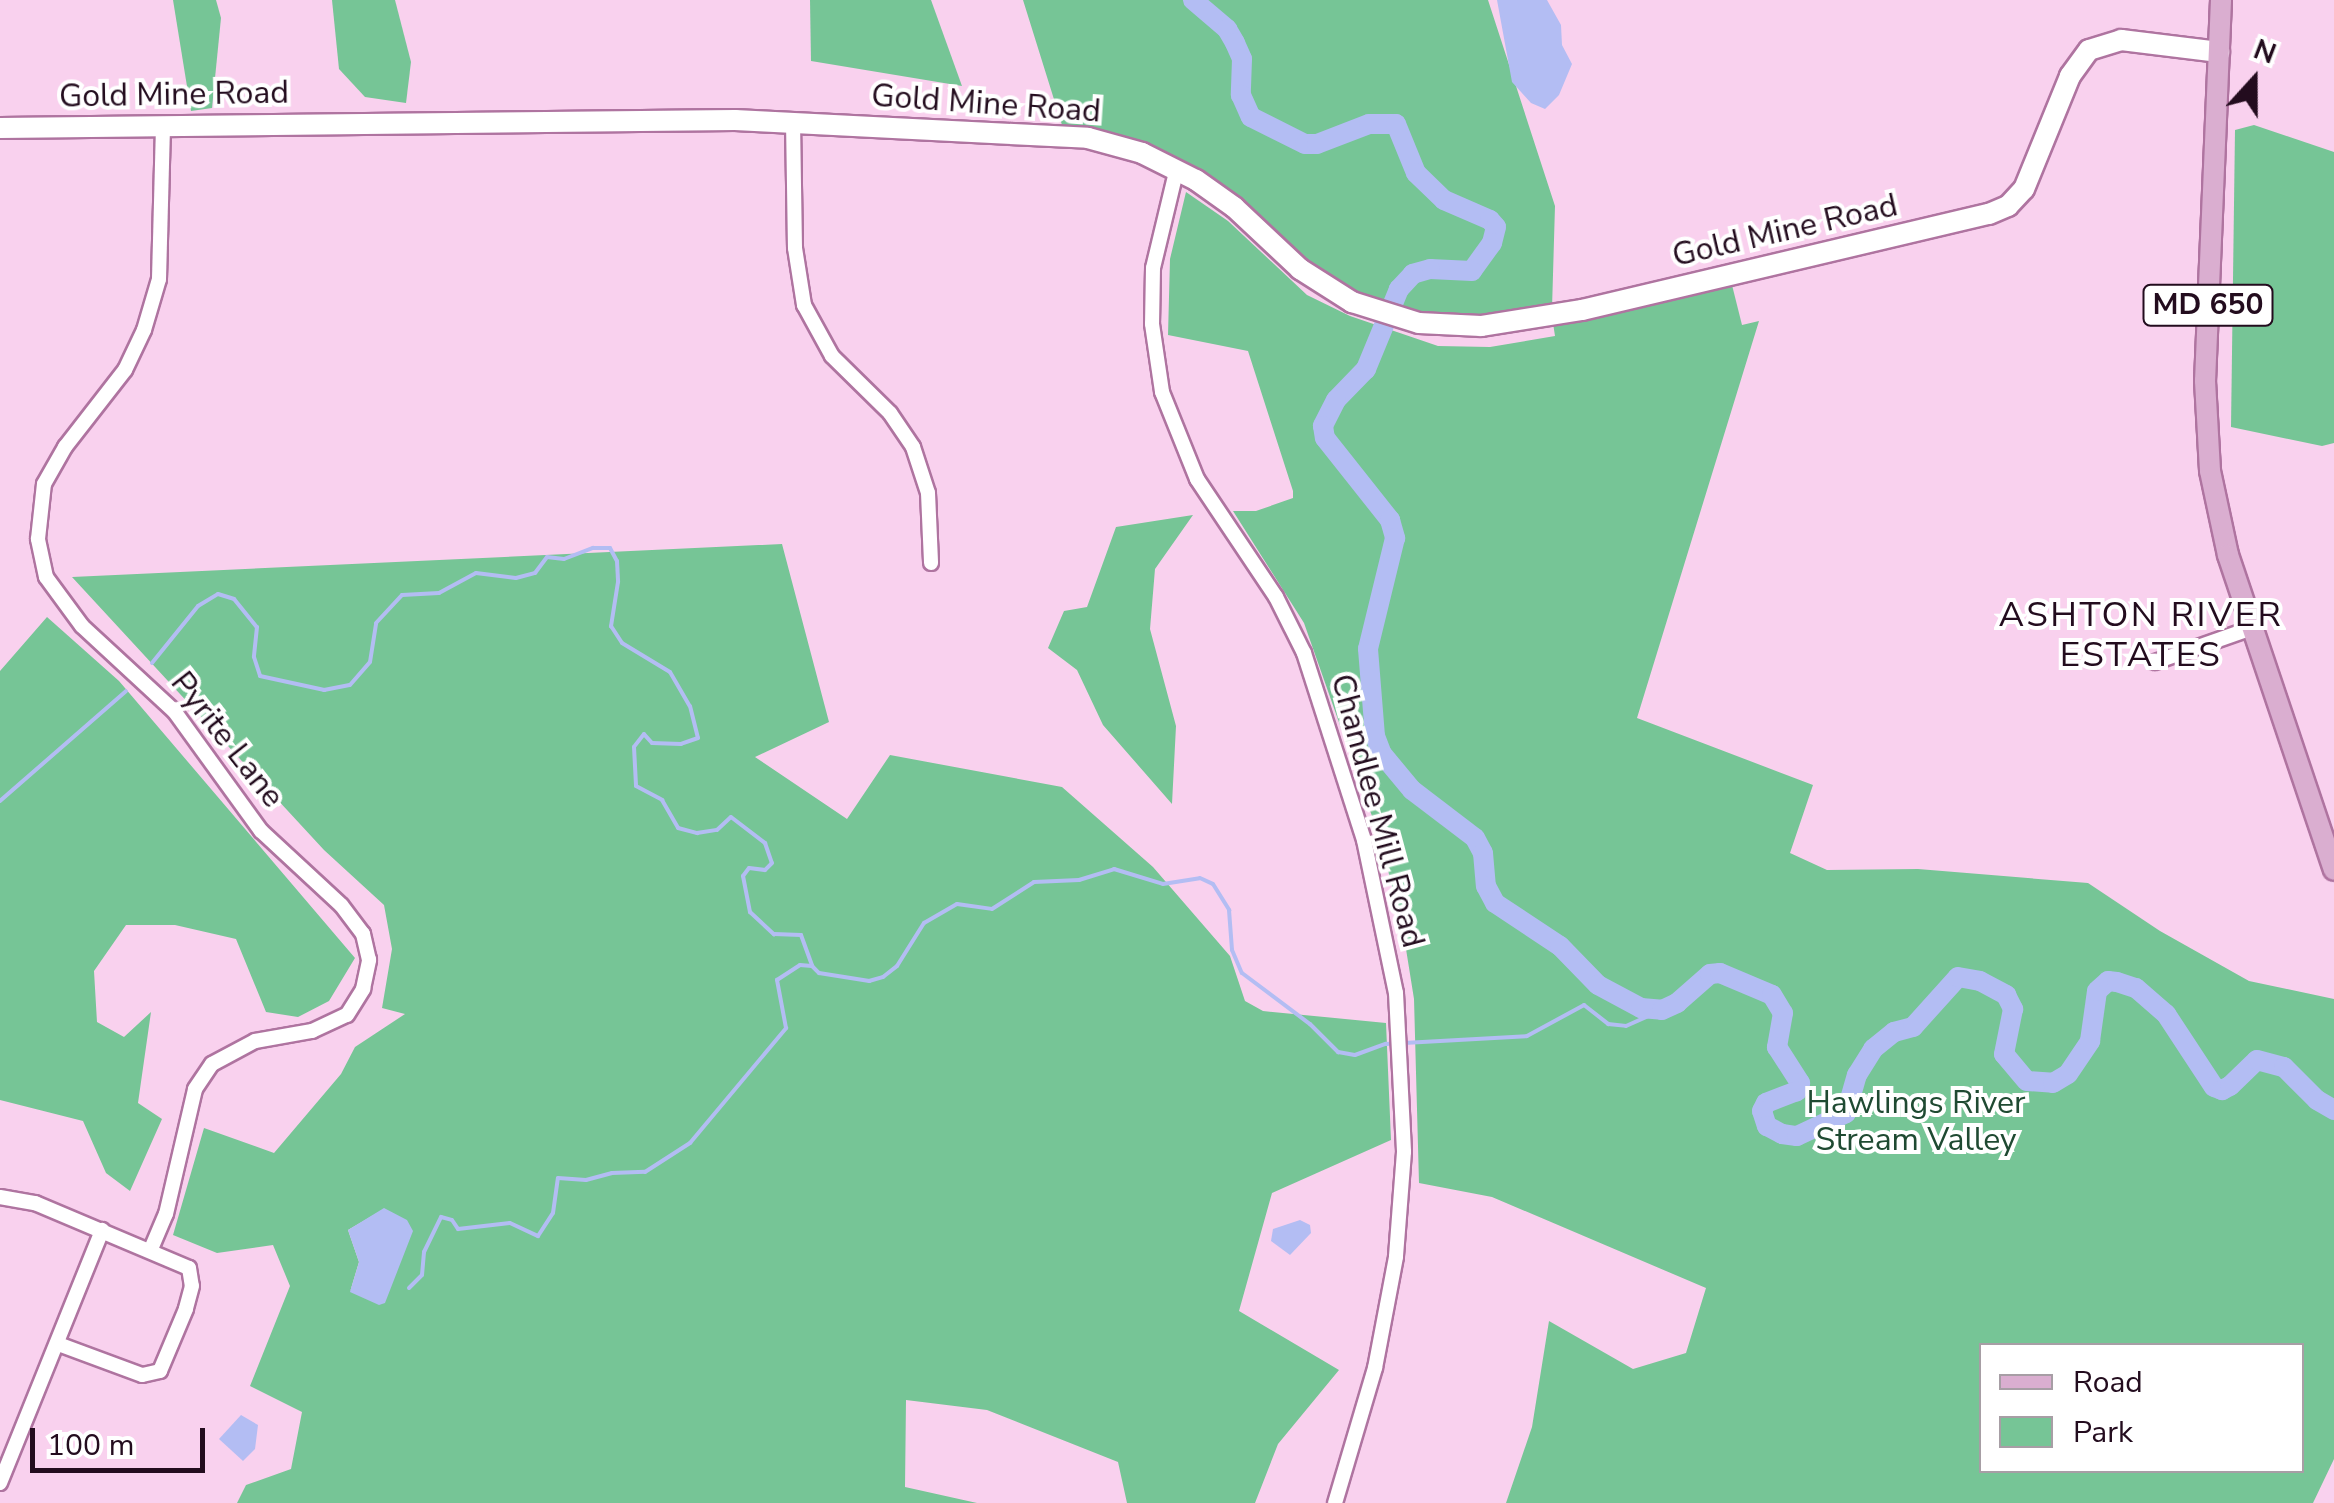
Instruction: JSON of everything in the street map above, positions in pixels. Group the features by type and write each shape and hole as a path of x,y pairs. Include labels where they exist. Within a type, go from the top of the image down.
{"main road":[{"name":"MD 650","path":"2222,0 2206,427 2220,522 2334,870"}],"street":[{"name":"Gold Mine Road","path":"0,128 793,120 1088,138 1125,147 1177,168 1234,207 1316,282 1368,309 1398,318 1461,327 1550,317 1989,214 2008,206 2024,189 2070,76 2089,50 2121,40 2219,52"},
{"path":"793,120 795,248 804,306 832,356 890,413 913,447 928,493 931,562"},
{"name":"Pyrite Lane","path":"151,1249 166,1214 195,1088 212,1064 255,1040 312,1031 347,1015 362,989 369,960 363,934 341,905 262,830 156,692 69,611 46,577 39,513 44,484 65,447 126,370 144,330 159,279 162,126"},
{"name":"Chandlee Mill Road","path":"1177,168 1153,268 1153,341 1162,392 1197,479 1286,614 1308,665 1378,894 1400,1032 1404,1152 1392,1283 1370,1386 1335,1503"},
{"path":"2155,662 2252,628"},
{"path":"0,1197 35,1203 189,1268 192,1286 160,1372 142,1375 58,1344"},
{"path":"0,1483 102,1230"}],"green space":[{"path":"173,0 216,0 221,18 212,108 191,111"},
{"path":"332,0 395,0 411,62 406,103 365,97 339,69"},
{"path":"810,0 931,0 962,86 811,61"},
{"path":"1023,0 1488,0 1555,206 1552,309 1454,316 1401,309 1365,296 1312,266 1250,209 1191,165 1133,140 1062,125"},
{"path":"2254,125 2334,152 2334,443 2322,446 2231,427 2235,130"},
{"name":"Hawlings River Stream Valley","path":"1186,192 1228,221 1307,295 1350,316 1438,346 1490,347 1555,336 1553,323 1731,281 1742,325 1759,321 1637,718 1813,785 1790,853 1827,870 1918,869 2088,883 2160,931 2249,981 2334,999 2334,1459 2313,1503 1506,1503 1532,1427 1549,1321 1633,1369 1686,1353 1706,1288 1492,1197 1419,1183 1414,999 1402,924 1379,836 1304,623 1233,511 1256,511 1293,498 1293,491 1248,351 1168,335 1170,259"},
{"path":"1193,515 1155,569 1150,629 1176,726 1172,804 1103,725 1077,670 1048,648 1064,611 1087,607 1116,527"},
{"path":"782,544 829,722 755,757 847,819 890,755 1062,787 1153,867 1230,956 1245,1001 1263,1011 1386,1023 1391,1140 1272,1193 1239,1311 1339,1370 1278,1444 1255,1503 1127,1503 1118,1462 987,1410 906,1400 905,1487 977,1503 237,1503 246,1485 291,1469 302,1412 250,1386 290,1286 273,1245 217,1253 173,1235 204,1128 274,1153 341,1074 355,1047 405,1014 382,1008 392,949 384,905 324,850 72,577","holes":["384,1209 350,1292 359,1262 348,1230"]},
{"path":"47,617 119,681 355,958 329,1001 298,1017 266,1012 236,939 175,925 126,925 94,971 97,1022 124,1037 151,1012 138,1103 162,1119 130,1191 106,1173 83,1121 0,1100 0,671"}],"water":[{"path":"1497,0 1547,0 1561,25 1562,45 1572,64 1559,95 1545,109 1531,103 1512,82"},
{"path":"384,1208 407,1220 413,1231 385,1303 379,1305 350,1292 359,1262 348,1230"},
{"path":"1300,1220 1310,1225 1311,1233 1290,1255 1271,1241 1273,1229"},
{"path":"241,1415 258,1425 255,1449 243,1461 219,1439"}],"waterway":[{"path":"1193,0 1227,29 1235,43 1242,59 1241,95 1251,117 1305,144 1317,144 1369,124 1396,124 1416,173 1444,200 1490,220 1496,227 1492,243 1472,271 1430,269 1413,274 1399,289 1366,369 1336,400 1323,426 1325,438 1390,520 1395,538 1368,649 1375,736 1382,754 1412,790 1475,838 1483,853 1486,886 1495,903 1560,946 1598,985 1641,1008 1662,1010 1677,1003 1710,974 1720,973 1772,995 1783,1013 1777,1047 1800,1083 1797,1091 1766,1103 1762,1111 1767,1126 1782,1134 1797,1136 1846,1113 1857,1075 1873,1049 1894,1032 1913,1027 1958,977 1980,981 2006,995 2013,1009 2004,1054 2027,1081 2053,1083 2068,1074 2090,1041 2097,991 2108,981 2136,988 2166,1014 2214,1087 2222,1090 2230,1086 2257,1060 2284,1067 2317,1100 2334,1110"},
{"path":"152,663 198,606 218,594 234,599 257,627 254,657 260,676 324,690 350,685 370,662 376,623 402,595 439,593 476,573 516,578 535,573 547,557 564,559 593,548 610,548 617,561 618,582 611,626 622,643 670,672 690,706 698,738 681,744 652,743 644,734 634,747 636,786 662,800 678,828 697,833 717,830 731,817 765,843 772,863 765,870 749,868 743,876 750,912 774,934 801,935 812,966 819,973 869,981 883,977 897,966 924,923 957,904 992,909 1034,882 1079,880 1114,869 1163,884 1200,878 1213,884 1229,910 1232,950 1242,973 1310,1024 1338,1052 1355,1055 1386,1044 1527,1036 1584,1005 1608,1024 1626,1026 1662,1010"},
{"path":"0,801 126,691"},
{"path":"409,1288 422,1275 424,1252 441,1217 452,1220 458,1229 510,1223 538,1236 553,1213 558,1178 586,1180 612,1173 645,1172 690,1143 786,1028 777,980 800,965 812,966"}],"district":[{"name":"ASHTON RIVER ESTATES","path":"2141,635"}]}
